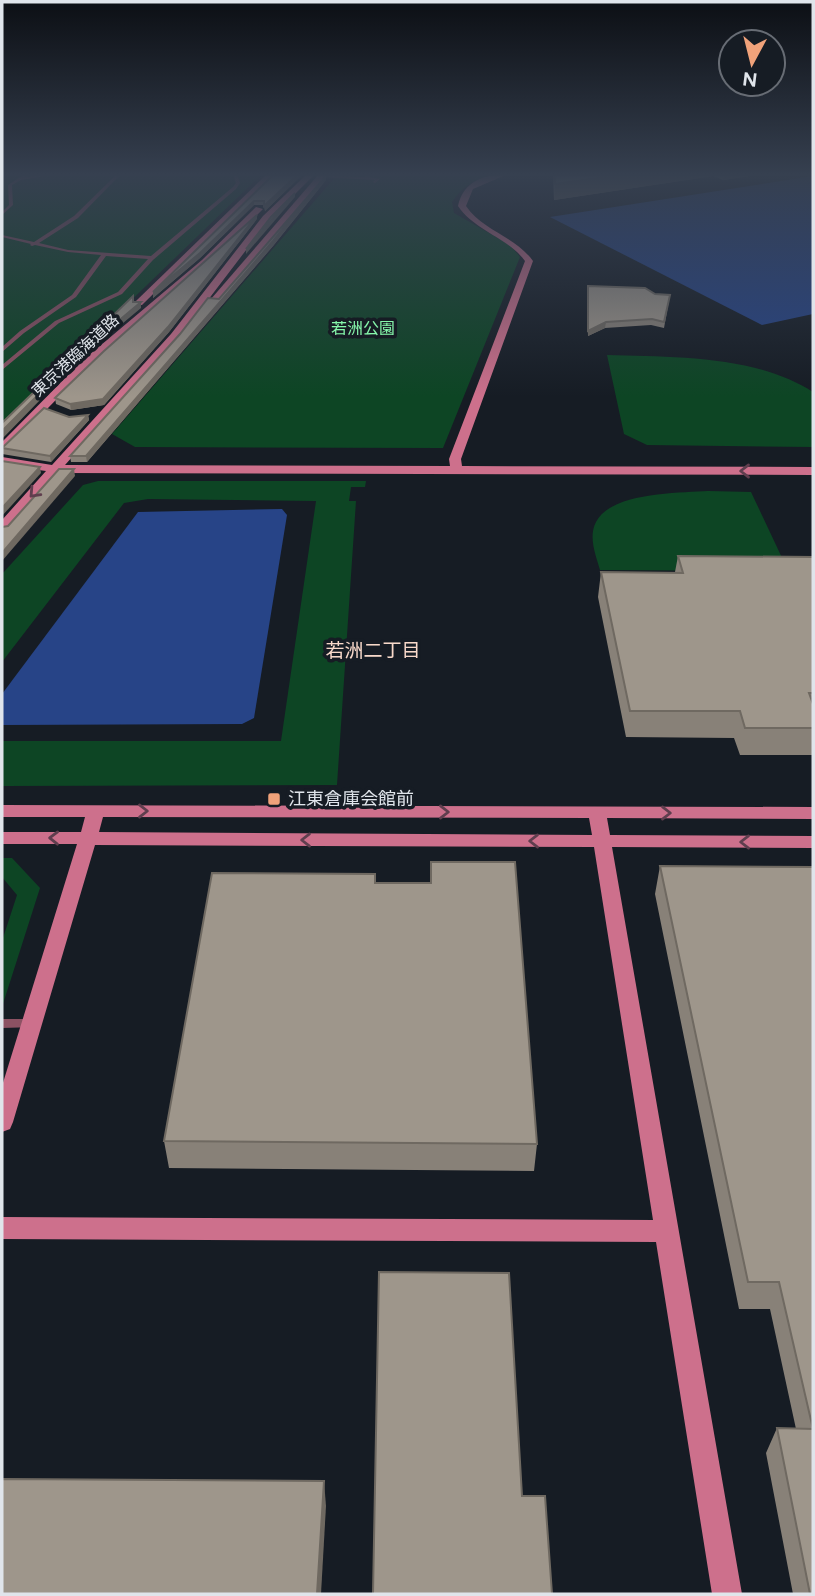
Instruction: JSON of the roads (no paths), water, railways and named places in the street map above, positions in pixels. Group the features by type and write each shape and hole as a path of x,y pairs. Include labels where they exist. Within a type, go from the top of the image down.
{"street":[{"path":"86,363 135,307 195,248"},
{"name":"東京港臨海道路","path":"2,447 86,363 216,248"},
{"path":"2,528 149,365 243,248"},
{"path":"149,365 224,292 261,248"},
{"path":"456,465 529,261 519,248"},
{"path":"46,403 54,414"},
{"path":"87,415 109,409"},
{"path":"2,460 66,458 456,465"},
{"path":"2,460 56,469 456,465 809,466 813,484"},
{"path":"2,811 813,813"},
{"path":"2,1122 96,811"},
{"path":"597,813 727,1594"},
{"path":"2,838 813,842"},
{"path":"2,1228 667,1231"}],"lane":[{"path":"57,248 153,258"},
{"path":"2,368 57,322 120,293 164,248"},
{"path":"2,350 22,332 74,296 104,255"},
{"path":"2,1024 32,1024"}],"water":[{"path":"612,248 813,248 813,314 762,325"},
{"path":"282,509 287,515 254,718 242,724 2,725 2,694 138,512"}],"place":[{"name":"江東倉庫会館前","path":"274,799"}],"district":[{"name":"若洲二丁目","path":"373,650"}],"park label":[{"name":"若洲公園","path":"363,328"}]}
